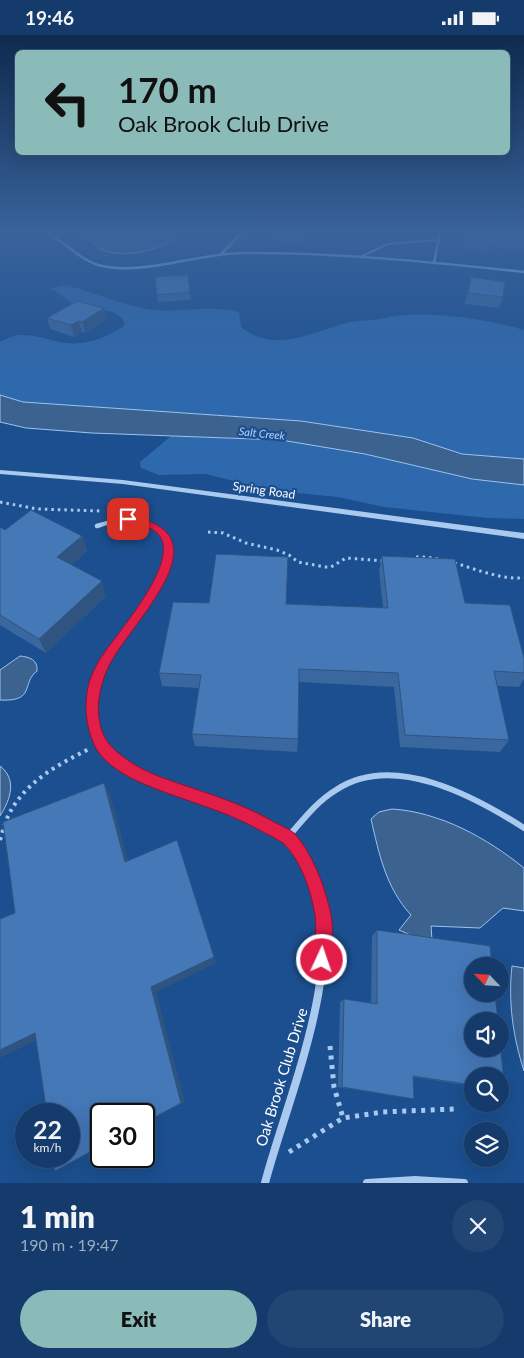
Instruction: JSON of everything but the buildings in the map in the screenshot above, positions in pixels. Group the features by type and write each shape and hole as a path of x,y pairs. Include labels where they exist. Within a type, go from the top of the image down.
{"street":[{"name":"Spring Road","path":"0,472 123,482 524,536"},
{"name":"Oak Brook Club Drive","path":"97,525 128,519 143,522 155,527 164,534 168,545 168,559 163,574 152,594 103,664 95,686 92,706 94,727 100,744 112,758 134,772 153,781 246,814 287,838 301,855 309,870 323,916 322,974 316,1013 269,1164 265,1183"},
{"path":"287,838 331,793 346,784 378,776 401,777 434,783 480,802 524,828"},
{"path":"367,1183 398,1180 464,1183"}],"path":[{"path":"0,502 37,509 100,510 107,513 111,521"},
{"path":"208,532 224,533 246,543 277,550 289,555 298,562 325,567 331,567 346,558 382,562 391,561"},
{"path":"409,558 436,556 499,577 524,579"},
{"path":"0,840 9,814 30,785 75,756 100,744"},
{"path":"330,1046 334,1087 343,1118"},
{"path":"269,1164 343,1118 383,1112 454,1109"}],"shaded area":[{"path":"68,286 147,309 217,309 239,312 241,327 254,335 267,339 295,338 350,322 411,315 460,317 493,322 524,330 524,459 462,454 413,438 301,421 23,402 0,395 0,342 17,335 25,335 67,343 83,343 112,333 125,325 122,318 113,312 73,304 51,288"},
{"path":"171,436 281,440 365,454 472,479 524,485 524,519 487,518 384,507 338,497 276,491 205,474 159,475 141,468 140,462"}],"water":[{"name":"Salt Creek","path":"0,395 23,402 301,421 413,438 462,454 524,459 524,485 472,479 365,454 281,440 92,433 26,428 0,422"},
{"path":"20,656 33,660 37,671 32,676 23,695 11,700 0,700 0,670"},
{"path":"0,766 9,777 10,789 7,803 0,816"},
{"path":"392,809 428,815 445,821 479,837 510,857 524,868 524,911 503,908 480,928 431,926 432,940 417,938 399,930 411,915 402,905 389,882 371,819 379,812"},
{"path":"512,966 524,968 524,1071 512,1019"}],"route":[{"path":"128,519 155,527 164,534 168,545 168,559 163,574 152,594 103,664 95,686 92,706 94,727 100,744 112,758 134,772 153,781 246,814 287,838 301,855 316,890 323,916 322,960"}]}
